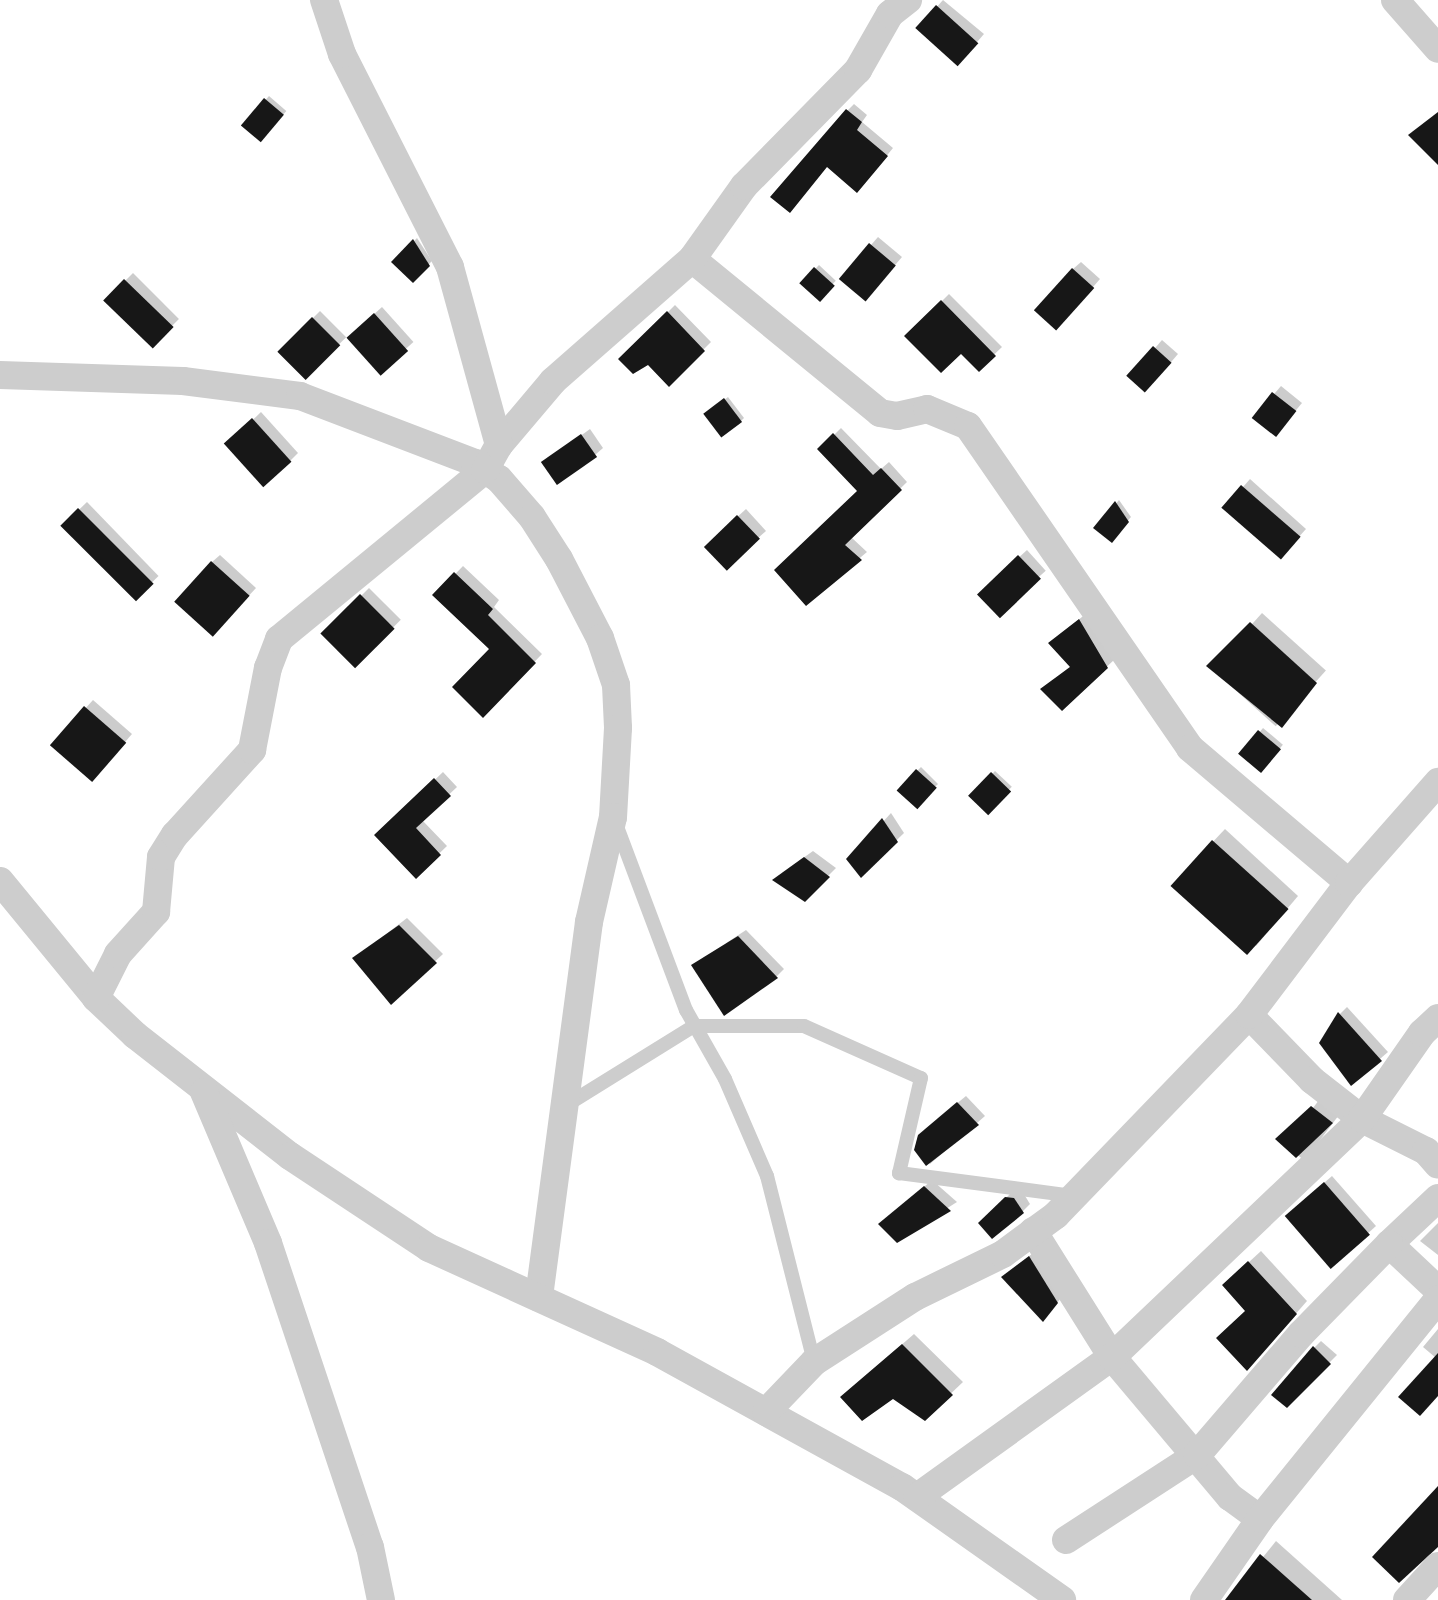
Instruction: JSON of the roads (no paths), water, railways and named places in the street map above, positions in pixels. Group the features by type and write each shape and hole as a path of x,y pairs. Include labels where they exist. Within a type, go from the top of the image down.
{"street":[{"path":"324,0 342,54 450,267 499,445"},
{"path":"96,998 118,954 156,912 161,857 175,835 252,750 268,668 279,639 485,470 499,445 553,381 692,259 744,186 858,70 890,14 908,0"},
{"path":"1395,0 1438,49"},
{"path":"692,259 880,413 897,416 927,409 968,426 1033,513 1190,748 1349,883"},
{"path":"0,375 183,381 300,396 485,470 532,517 600,638 616,685 613,817 589,922 539,1298"},
{"path":"766,1412 814,1362 915,1297 1003,1254 1074,1196 1249,1015 1349,883 1438,782"},
{"path":"0,881 96,998 290,1156 429,1248 657,1352 917,1497 1062,1600"},
{"path":"1249,1015 1312,1080 1362,1119 1426,1151 1438,1165"},
{"path":"917,1497 1112,1357 1362,1119 1422,1033 1438,1018"},
{"path":"203,1088 268,1243 370,1547 381,1600"},
{"path":"1066,1540 1197,1455 1301,1334 1438,1198"},
{"path":"1033,1231 1112,1357 1230,1497 1260,1519"},
{"path":"1389,1244 1438,1290"},
{"path":"1204,1600 1260,1519 1438,1299"},
{"path":"1407,1600 1438,1566"}],"lane":[{"path":"613,817 694,1026 725,1079 767,1176 814,1362"},
{"path":"565,1107 694,1026 804,1026 921,1078 899,1173 1074,1196"}]}
